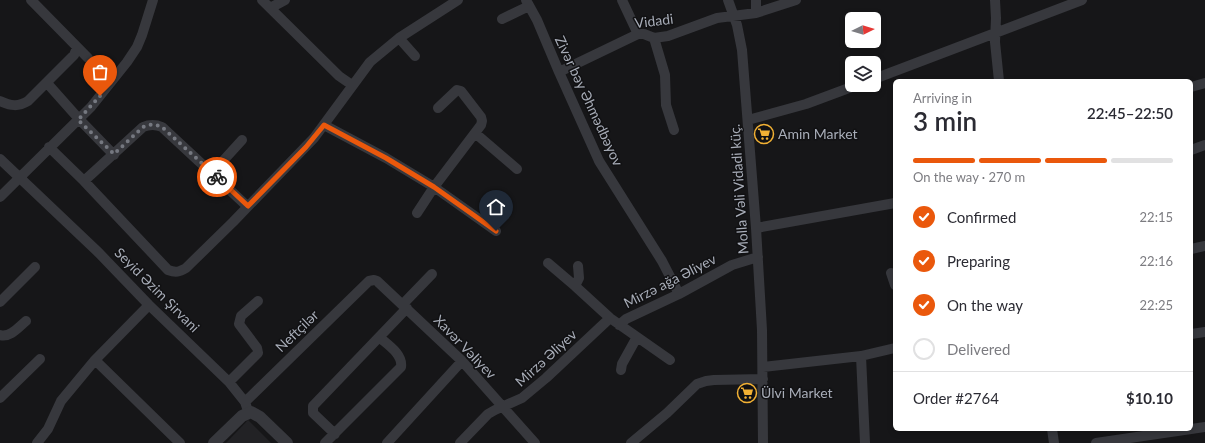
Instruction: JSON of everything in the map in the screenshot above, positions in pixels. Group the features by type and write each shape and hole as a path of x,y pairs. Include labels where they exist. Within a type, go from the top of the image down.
{"street":[{"path":"31,0 88,58"},
{"path":"0,197 91,107 113,79 137,47 153,0"},
{"path":"262,0 338,76 352,84"},
{"path":"270,8 285,0"},
{"path":"49,147 84,181 168,270 174,273 179,272 186,268 233,222 306,147 370,62 399,38 458,0"},
{"path":"622,0 638,34"},
{"name":"Molla Vəli Vidadi küç.","path":"728,0 737,25 742,50 748,120 758,257 763,367 763,443"},
{"path":"756,0 756,13"},
{"name":"Vidadi","path":"559,72 638,34 644,34 654,38 668,36 717,18 756,13 796,0"},
{"path":"995,0 995,54 999,79"},
{"path":"881,76 1082,0"},
{"path":"502,19 528,3"},
{"name":"Zivər bəy Əhmədbəyov","path":"528,3 599,162 662,261 679,294"},
{"path":"399,38 415,56"},
{"path":"654,38 665,75 666,105 674,130"},
{"path":"0,101 12,106 20,105 28,101 74,55 77,48"},
{"path":"47,83 78,120 114,154"},
{"path":"1193,86 1205,83"},
{"path":"748,120 806,104 845,89"},
{"path":"417,213 434,187 475,133 482,121 481,117 461,91 457,90 454,92 438,108"},
{"path":"84,181 143,127 155,125 162,127 248,206"},
{"path":"324,125 386,158 434,187 496,231"},
{"path":"475,133 517,169"},
{"path":"212,173 242,140"},
{"path":"1193,149 1205,145"},
{"name":"Seyid Əzim Şirvani","path":"0,159 99,253 149,305 229,382 247,407 260,417 287,443"},
{"path":"756,228 893,203"},
{"path":"1193,249 1205,246"},
{"name":"Mirzə ağa Əliyev","path":"619,325 626,319 679,294 732,265 758,257"},
{"name":"Mirzə ağa Əliyev","path":"548,263 610,318 670,360"},
{"path":"575,286 579,278 578,266"},
{"path":"0,302 35,267"},
{"path":"891,273 893,279"},
{"path":"335,434 313,413 313,406 379,337 432,274"},
{"name":"Xavər Vəliyev","path":"369,281 377,281 462,361 535,443"},
{"name":"Neftçilər","path":"214,443 242,416 247,407 369,281"},
{"path":"229,382 258,353 257,348 239,324 241,316 258,301"},
{"path":"37,443 48,429 62,401 95,360 149,305"},
{"name":"Mirzə Əliyev","path":"460,443 488,414 522,398 546,378 610,318"},
{"path":"0,335 4,336 9,334 26,321"},
{"path":"1193,334 1205,332"},
{"path":"325,443 401,367 402,362 400,357 379,337"},
{"path":"621,370 622,364 637,337"},
{"path":"763,367 861,356 893,348"},
{"path":"861,356 865,443"},
{"path":"0,398 40,359"},
{"path":"95,360 180,443"},
{"path":"387,443 462,361"},
{"path":"631,443 667,413 697,384 714,380 763,379"},
{"path":"1193,429 1205,427"},
{"path":"1052,431 1054,443"},
{"path":"1096,443 1177,431"}],"shaded area":[{"path":"248,420 271,443 226,443"}],"way so far":[{"path":"100,96 78,120 114,154 143,127 155,125 162,127 217,177"}],"place":[{"name":"Amin Market","path":"764,134"},
{"name":"Ülvi Market","path":"747,393"}],"route":[{"path":"217,177 248,206 306,147 324,125 386,158 434,187 496,231"}]}
